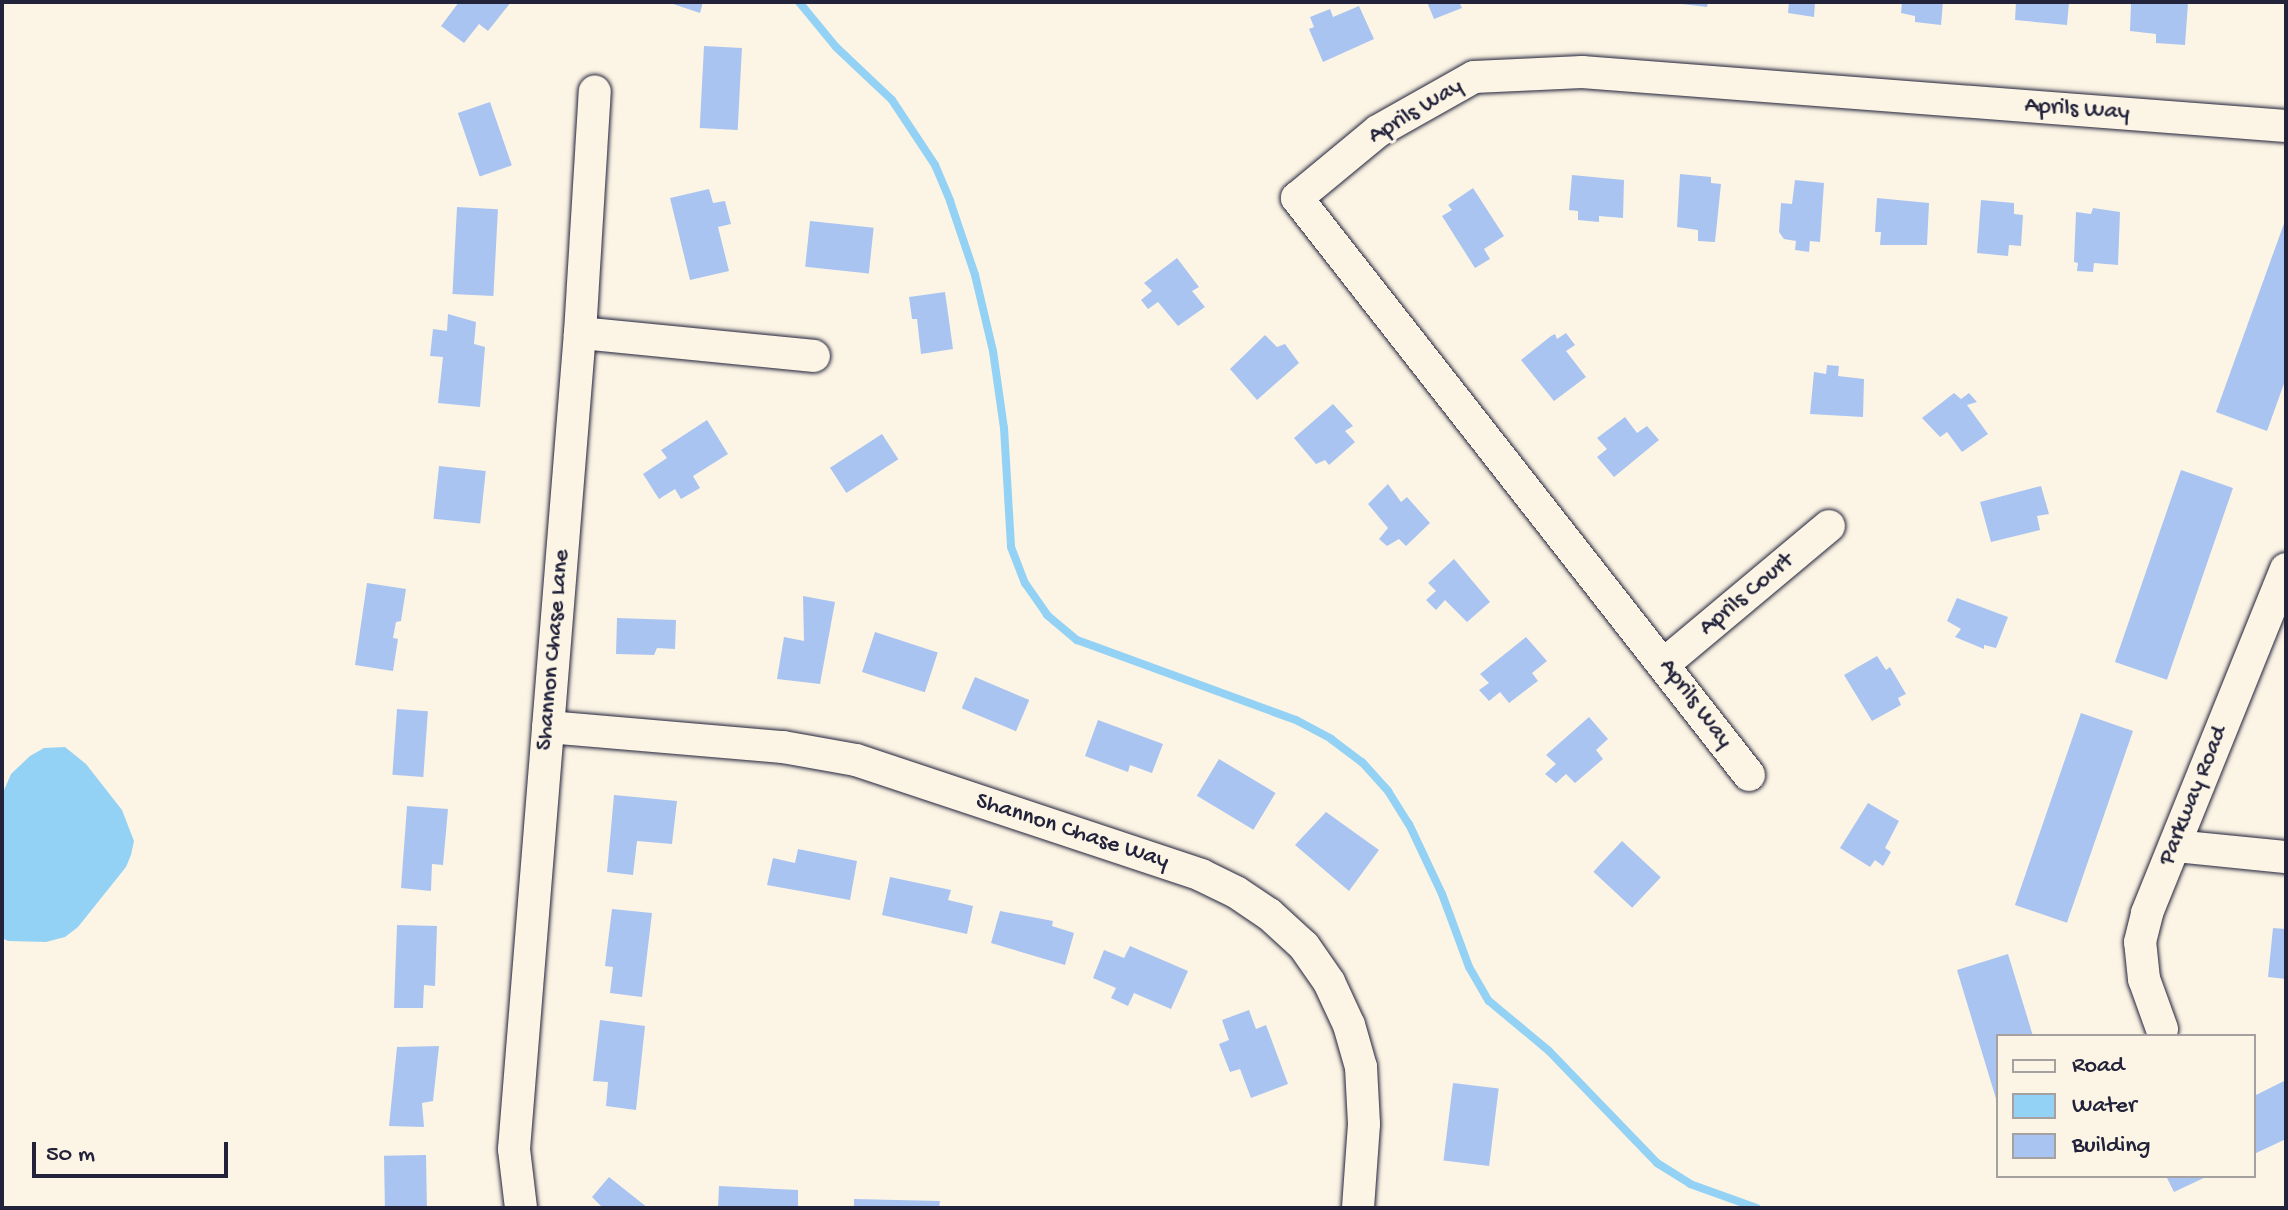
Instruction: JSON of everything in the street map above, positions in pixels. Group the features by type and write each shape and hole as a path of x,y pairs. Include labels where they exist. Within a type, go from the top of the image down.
{"street":[{"name":"Aprils Way","path":"1749,775 1297,198 1378,131 1474,77 1582,72 2286,126"},
{"name":"Shannon Chase Lane","path":"521,1208 514,1149 580,333 595,91"},
{"path":"580,333 814,356"},
{"name":"Aprils Court","path":"1664,664 1829,526"},
{"name":"Parkway Road","path":"2162,1029 2144,979 2140,942 2147,913 2286,569"},
{"name":"Shannon Chase Way","path":"548,727 783,747 856,760 1201,875 1236,892 1269,914 1304,946 1329,982 1349,1025 1361,1067 1364,1124 1358,1208"},
{"path":"2175,846 2286,857"}],"water":[{"path":"65,747 86,764 122,810 134,841 131,855 126,867 78,927 65,937 46,942 8,941 2,938 2,795 11,774 30,756 44,748"}],"building":[{"path":"459,2 511,2 488,31 479,24 464,43 441,26"},
{"path":"667,2 703,2 700,13"},
{"path":"1427,2 1459,2 1462,8 1434,19"},
{"path":"1682,2 1708,2 1707,7"},
{"path":"1789,2 1815,2 1814,17 1788,13"},
{"path":"1902,2 1943,2 1941,25 1915,22 1915,16 1901,13"},
{"path":"2016,2 2069,2 2067,25 2015,20"},
{"path":"2131,3 2188,3 2185,45 2156,43 2156,34 2130,31"},
{"path":"1359,6 1374,39 1323,62 1309,29 1314,27 1310,17 1330,9 1333,17"},
{"path":"704,46 742,48 738,130 700,128"},
{"path":"490,102 512,165 480,176 458,113"},
{"path":"1680,174 1711,177 1711,183 1721,184 1715,242 1698,241 1698,230 1677,227"},
{"path":"1572,175 1624,180 1623,218 1599,216 1599,222 1578,220 1578,211 1569,210"},
{"path":"1795,180 1824,183 1820,242 1810,241 1809,252 1795,250 1796,241 1784,239 1779,232 1781,203 1792,204"},
{"path":"1473,188 1504,236 1484,249 1490,259 1475,268 1442,216 1452,210 1448,205"},
{"path":"709,189 713,203 725,201 731,224 718,227 729,271 690,280 670,198"},
{"path":"1877,198 1929,203 1927,245 1880,245 1881,232 1875,232"},
{"path":"1981,200 2014,203 2014,214 2023,215 2021,246 2009,245 2008,256 1977,253"},
{"path":"457,207 498,209 493,296 452,294"},
{"path":"2093,208 2120,212 2118,265 2094,263 2093,272 2077,271 2078,263 2074,262 2076,212 2091,214"},
{"path":"2286,218 2286,378 2267,431 2216,412"},
{"path":"810,221 874,228 869,273 805,267"},
{"path":"1177,258 1199,287 1192,291 1205,307 1178,326 1158,302 1148,309 1141,300 1152,291 1144,283"},
{"path":"945,292 953,349 921,354 917,319 912,319 909,297"},
{"path":"448,314 476,322 474,344 485,347 480,407 438,403 443,357 430,356 433,329 447,331"},
{"path":"1566,333 1575,345 1566,351 1586,377 1554,401 1521,360 1551,336 1555,334 1557,339"},
{"path":"1265,335 1277,347 1285,344 1299,363 1257,400 1230,369"},
{"path":"1827,365 1839,366 1838,376 1864,379 1863,417 1810,414 1814,372 1826,374"},
{"path":"1954,393 1961,399 1969,393 1977,402 1967,405 1988,434 1962,452 1947,432 1940,437 1922,418"},
{"path":"1333,404 1353,426 1345,431 1355,442 1329,465 1325,460 1316,464 1294,438"},
{"path":"1625,417 1637,433 1647,426 1659,440 1614,477 1597,457 1607,449 1597,438"},
{"path":"707,420 728,454 693,476 700,488 681,499 675,489 659,499 643,474 667,458 661,450"},
{"path":"882,434 898,459 846,493 830,468"},
{"path":"439,466 486,471 480,524 433,519"},
{"path":"2181,470 2233,488 2167,680 2115,662"},
{"path":"1388,484 1401,502 1407,497 1430,523 1406,546 1399,539 1387,546 1379,539 1388,528 1368,504"},
{"path":"2041,486 2049,514 2037,516 2040,530 1991,542 1980,502"},
{"path":"1454,559 1490,602 1467,622 1445,600 1436,610 1426,600 1436,591 1428,583"},
{"path":"367,583 406,589 401,621 396,622 393,638 398,639 393,671 355,665"},
{"path":"803,596 835,602 820,684 777,679 784,637 804,641"},
{"path":"1957,598 2008,617 1996,648 1984,645 1984,649 1955,637 1961,629 1947,621"},
{"path":"617,618 676,620 675,649 657,648 654,655 616,654"},
{"path":"875,632 938,652 925,692 862,672"},
{"path":"1526,637 1547,661 1532,673 1538,681 1509,703 1500,692 1489,701 1479,690 1489,683 1480,674"},
{"path":"1877,656 1886,670 1890,667 1906,694 1898,698 1901,705 1872,721 1844,675"},
{"path":"975,677 1029,700 1016,731 962,708"},
{"path":"397,709 428,711 423,777 392,775"},
{"path":"2081,713 2133,731 2067,923 2015,905"},
{"path":"1589,717 1608,739 1596,750 1603,759 1575,783 1566,774 1556,783 1545,774 1556,764 1546,755"},
{"path":"1098,720 1163,744 1152,773 1130,765 1128,772 1085,756"},
{"path":"1219,759 1276,793 1253,830 1197,796"},
{"path":"614,795 677,801 672,844 637,841 633,875 607,872"},
{"path":"1868,803 1899,821 1885,848 1891,852 1883,866 1875,860 1870,867 1840,848"},
{"path":"407,806 448,809 443,865 432,864 431,891 401,888"},
{"path":"1326,812 1379,850 1349,891 1295,845"},
{"path":"1622,841 1661,877 1632,908 1593,872"},
{"path":"798,849 857,861 850,900 767,885 773,858 795,863"},
{"path":"890,877 951,890 948,900 973,906 967,934 882,915"},
{"path":"612,909 652,913 642,997 610,993 613,967 605,966"},
{"path":"1000,911 1053,921 1052,926 1074,933 1065,965 991,943"},
{"path":"397,925 437,926 435,986 424,985 423,1008 394,1008"},
{"path":"2273,928 2286,929 2286,979 2268,977"},
{"path":"1130,946 1188,971 1171,1009 1134,993 1128,1006 1111,998 1116,988 1093,978 1104,950 1124,958"},
{"path":"2008,954 2032,1034 1996,1034 1996,1099 1957,970"},
{"path":"1249,1010 1256,1029 1266,1025 1288,1084 1251,1098 1240,1069 1230,1072 1219,1044 1229,1040 1222,1020"},
{"path":"600,1020 645,1026 636,1110 606,1106 608,1082 593,1081"},
{"path":"439,1046 433,1101 422,1103 424,1127 389,1126 397,1047"},
{"path":"2286,1080 2286,1139 2256,1153 2256,1095"},
{"path":"1453,1083 1499,1089 1489,1166 1443,1160"},
{"path":"426,1155 427,1208 385,1208 384,1156"},
{"path":"609,1177 648,1208 603,1208 592,1197"},
{"path":"2167,1178 2204,1178 2174,1192"},
{"path":"719,1186 798,1190 798,1208 718,1208"},
{"path":"854,1199 940,1201 939,1208 854,1208"}],"waterway":[{"path":"799,2 836,47 892,100 935,165 950,201 975,275 993,351 1004,428 1011,547 1025,583 1047,615 1077,640 1296,720 1331,739 1362,762 1388,791 1409,824 1442,894 1469,967 1489,1001 1549,1051 1657,1163 1690,1184 1757,1208"}]}
